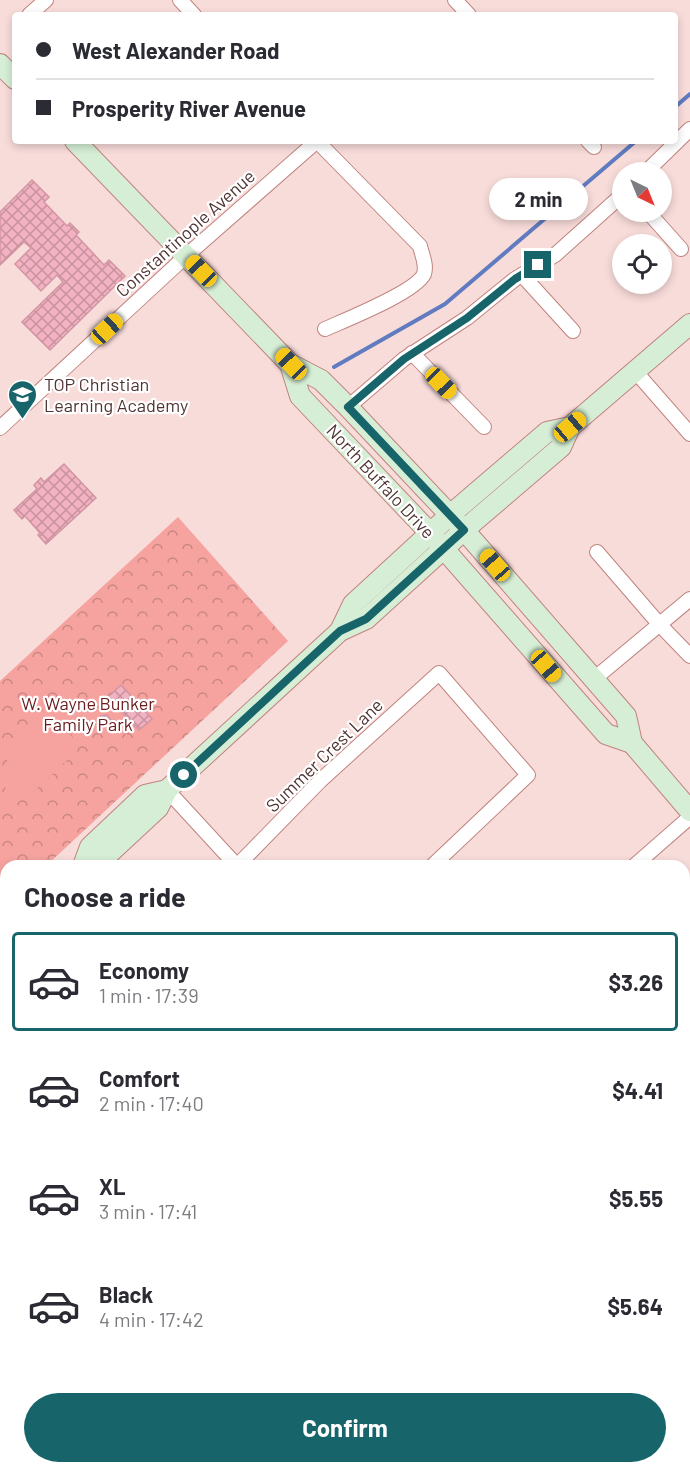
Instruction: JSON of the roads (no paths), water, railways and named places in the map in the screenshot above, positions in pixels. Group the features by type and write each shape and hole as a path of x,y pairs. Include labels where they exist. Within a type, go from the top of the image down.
{"main road":[{"path":"0,64 12,76"},
{"name":"North Buffalo Drive","path":"78,144 291,364 321,380 464,530 626,716 632,743 690,811"},
{"path":"102,860 158,808 167,790 340,631 366,619 464,530 561,447 570,427 690,324"},
{"name":"North Buffalo Drive","path":"291,364 300,396 430,532 606,734 632,743"},
{"path":"340,631 353,604 430,532 547,432 570,427"},
{"path":"85,860 90,847 145,795 167,790"}],"street":[{"path":"32,12 46,0"},
{"path":"180,0 191,12"},
{"path":"455,0 466,12"},
{"path":"678,141 690,129"},
{"name":"Constantinople Avenue","path":"0,428 186,256 314,144"},
{"path":"320,144 420,246 425,267 417,283 402,294 325,329"},
{"path":"656,162 675,144"},
{"path":"348,407 412,353 467,318 522,275 555,255 612,204"},
{"path":"657,222 681,249"},
{"path":"522,275 573,331"},
{"path":"412,353 484,427"},
{"path":"635,371 690,434"},
{"path":"597,552 690,656"},
{"path":"594,679 690,599"},
{"name":"Summer Crest Lane","path":"242,860 321,780 439,673 528,775 438,860"},
{"path":"167,790 232,860"},
{"path":"641,860 690,817"}],"waterway":[{"path":"678,104 690,94"},
{"path":"334,367 445,304 632,144"}],"place":[{"name":"TOP Christian Learning Academy","path":"23,420"}],"park label":[{"name":"W. Wayne Bunker Family Park","path":"88,713"}]}
